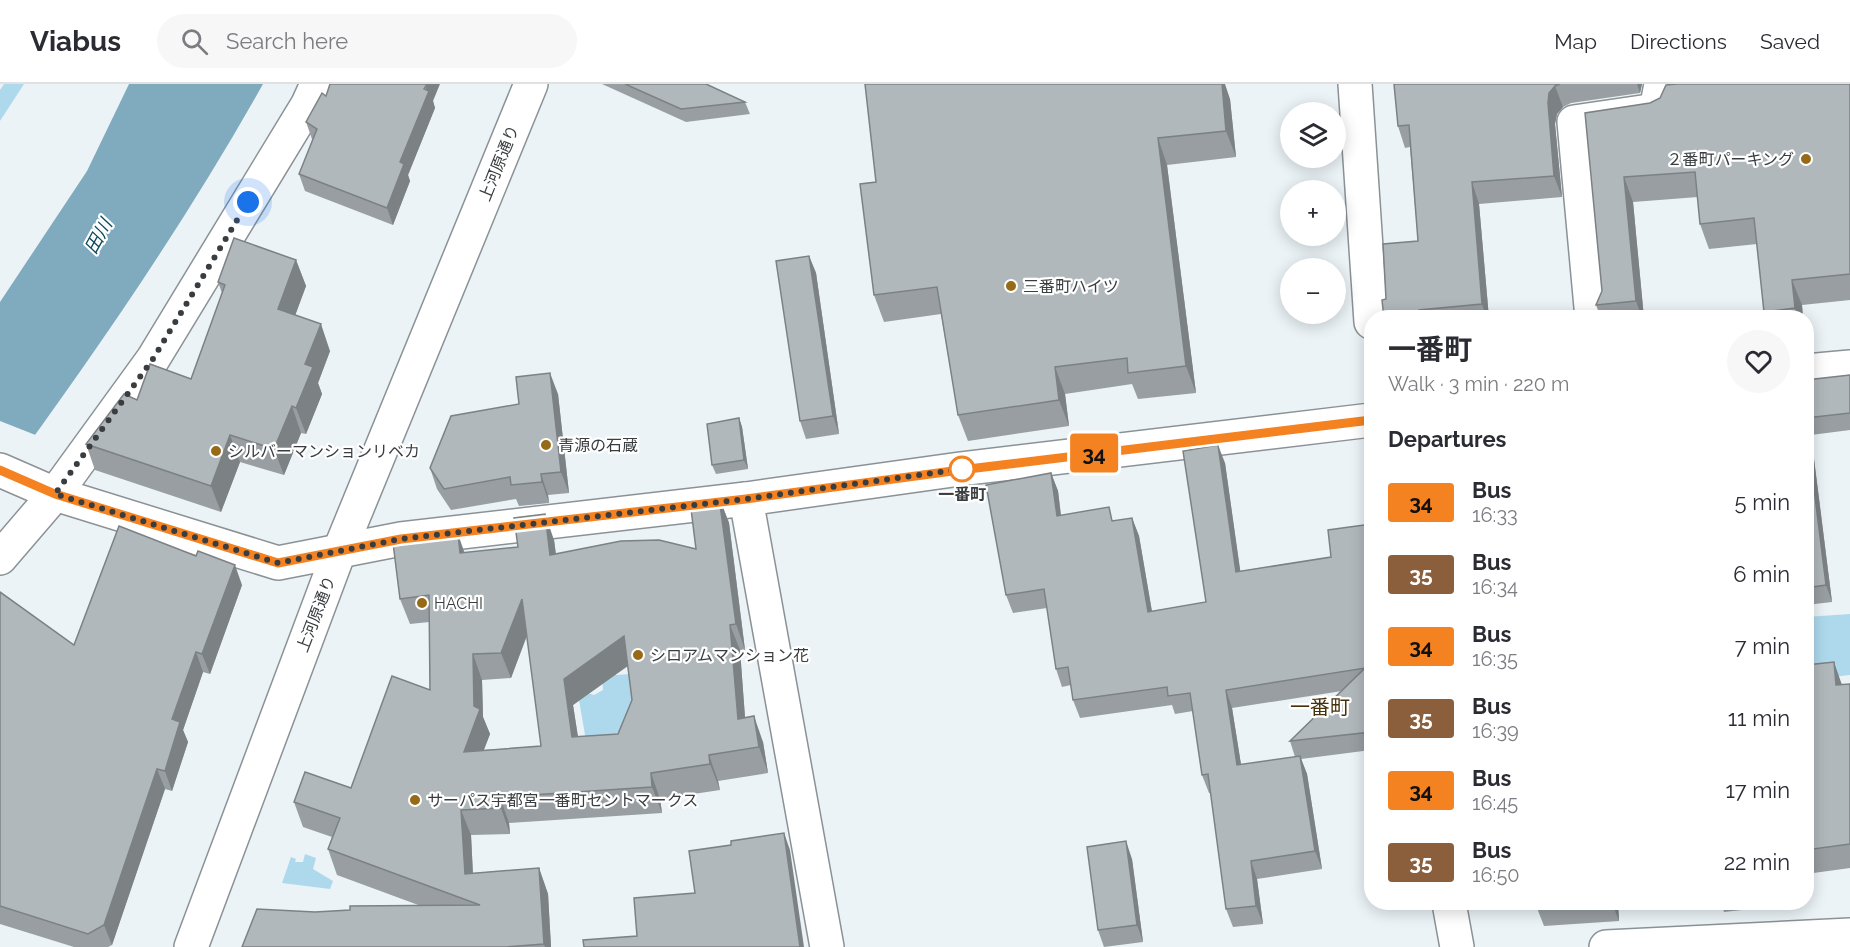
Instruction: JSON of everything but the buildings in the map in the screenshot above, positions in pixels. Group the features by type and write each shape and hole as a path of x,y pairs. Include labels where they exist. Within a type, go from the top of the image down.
{"street":[{"path":"0,558 153,359 308,104 317,84"},
{"name":"上河原通り","path":"191,947 339,552 531,84"},
{"path":"1356,84 1370,310"},
{"path":"1591,310 1574,122 1656,110 1661,84"},
{"path":"1814,371 1850,367"},
{"path":"0,470 50,492 278,563 401,539 746,499 960,470 1364,421"},
{"path":"746,499 827,947"},
{"path":"1450,910 1457,947"},
{"path":"1606,947 1833,939"}],"shaded area":[{"path":"4,84 24,84 0,121 0,90"},
{"path":"1850,614 1850,675 1814,679 1814,616"},
{"path":"630,674 648,730 589,758 575,677 584,692 594,695 603,690 602,676"},
{"path":"305,854 316,858 313,869 333,881 330,889 282,883 291,857 296,859 295,862 303,862"}],"water":[{"name":"田川","path":"129,84 263,84 202,187 138,288 0,483 0,302 87,171"}],"pier":[{"path":"0,421 38,436 0,486"}],"bus line":[{"name":"34","path":"0,470 55,494 278,563 401,539 746,499 960,470 1364,421"}],"place":[{"name":"２番町パーキング","path":"1806,159"},
{"name":"三番町ハイツ","path":"1011,286"},
{"name":"青源の石蔵","path":"546,445"},
{"name":"シルバーマンションリベカ","path":"216,451"},
{"name":"一番町","path":"962,469"},
{"name":"HACHI","path":"422,603"},
{"name":"シロアムマンション花","path":"638,655"},
{"name":"サーパス宇都宮一番町セントマークス","path":"415,800"}],"district":[{"name":"一番町","path":"1320,707"}],"route":[{"path":"248,202 153,359 55,494 278,563 401,539 746,499 962,469"}]}
